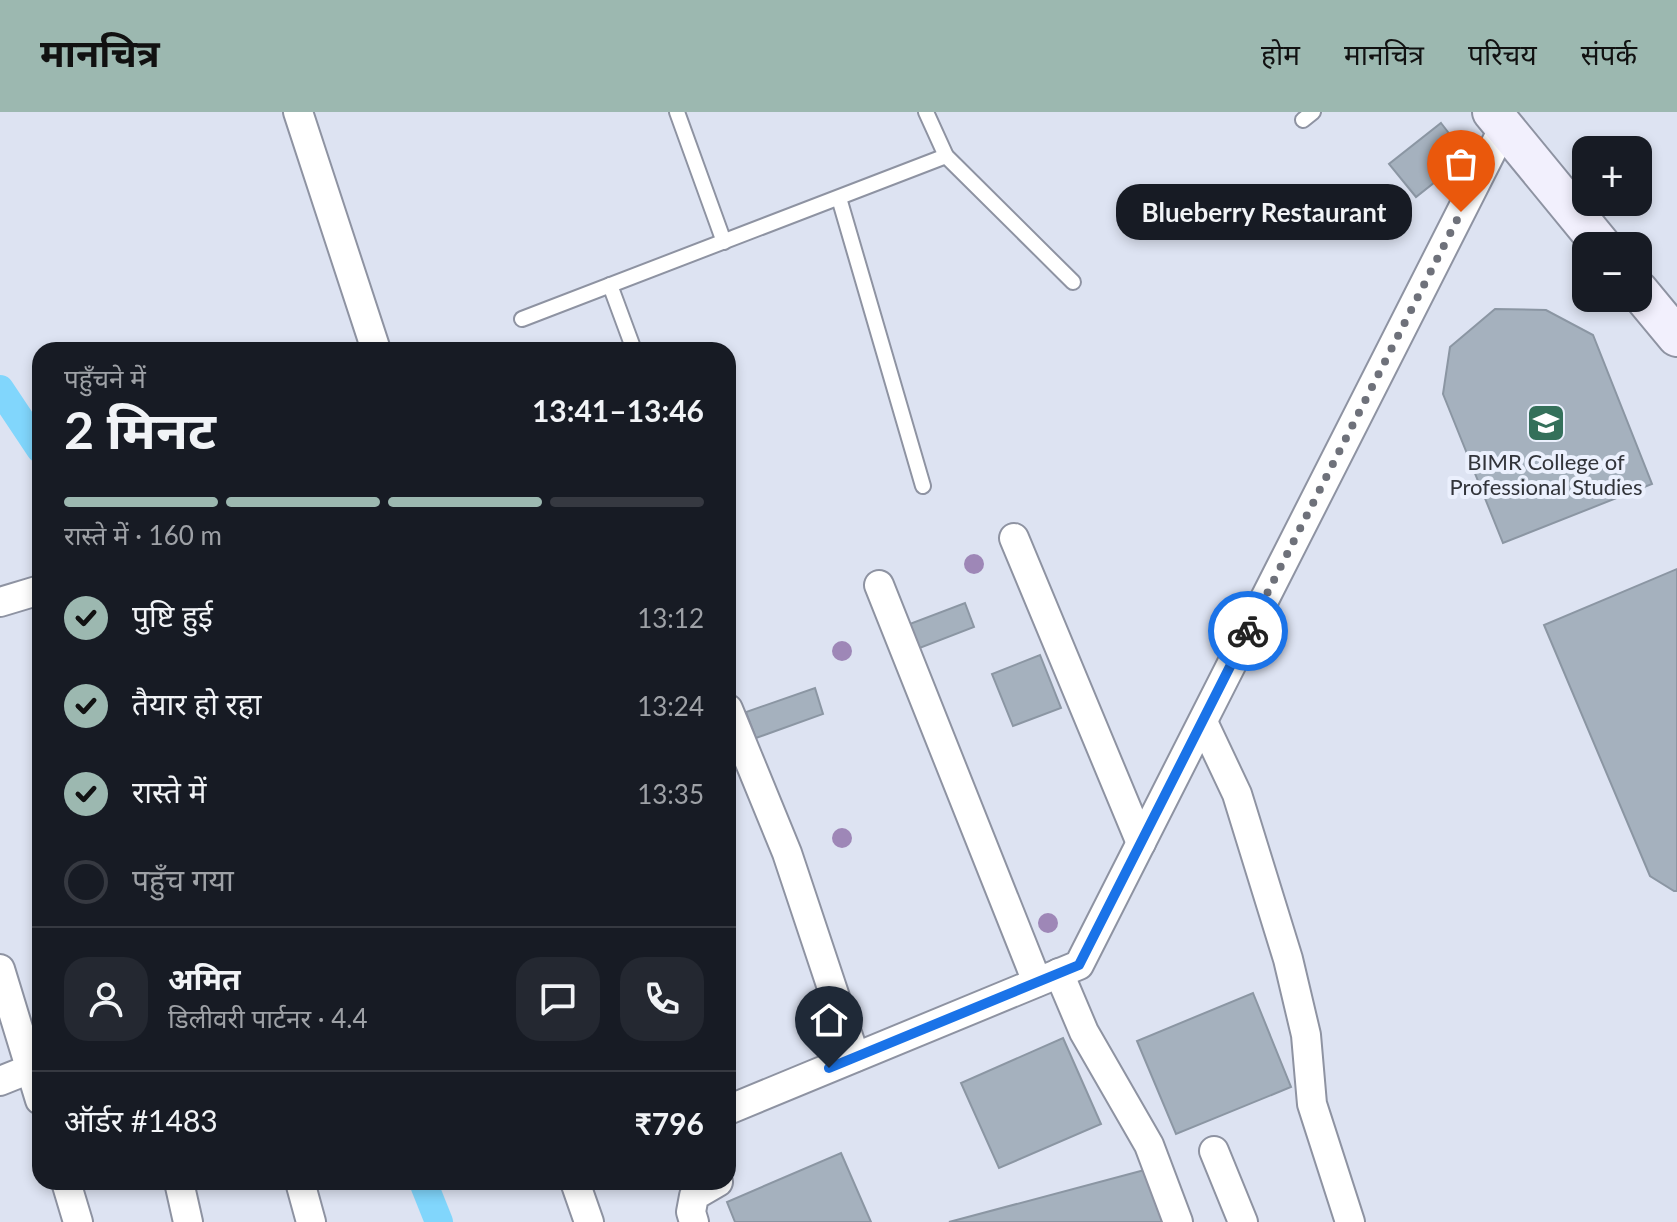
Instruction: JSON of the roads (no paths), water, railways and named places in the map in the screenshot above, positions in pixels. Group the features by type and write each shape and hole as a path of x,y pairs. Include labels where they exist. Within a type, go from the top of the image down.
{"street":[{"path":"298,112 373,342"},
{"path":"736,1107 1079,965 1203,722 1498,120 1590,232"},
{"path":"1652,307 1677,337"},
{"path":"1014,538 1141,843"},
{"path":"879,585 1048,978 1084,1032 1149,1145 1178,1222"},
{"path":"0,602 32,592"},
{"path":"1203,722 1237,794 1288,959 1306,1035 1312,1104 1350,1222"},
{"path":"736,729 787,853 855,1057"},
{"path":"0,969 32,1075"},
{"path":"0,1081 30,1069"},
{"path":"1214,1151 1243,1222"},
{"path":"68,1190 78,1222"},
{"path":"181,1190 188,1222"},
{"path":"302,1190 311,1222"},
{"path":"578,1190 589,1222"},
{"path":"694,1222 691,1212 694,1196 704,1190"}],"lane":[{"path":"677,112 724,242"},
{"path":"926,112 946,156 1073,282"},
{"path":"522,319 946,156"},
{"path":"839,198 923,486"},
{"path":"610,285 631,342"}],"waterway":[{"path":"0,389 32,437"},
{"path":"426,1190 439,1222"}],"place":[{"name":"Blueberry Restaurant","path":"1461,212"},
{"name":"BIMR College of Professional Studies","path":"1546,423"}]}
